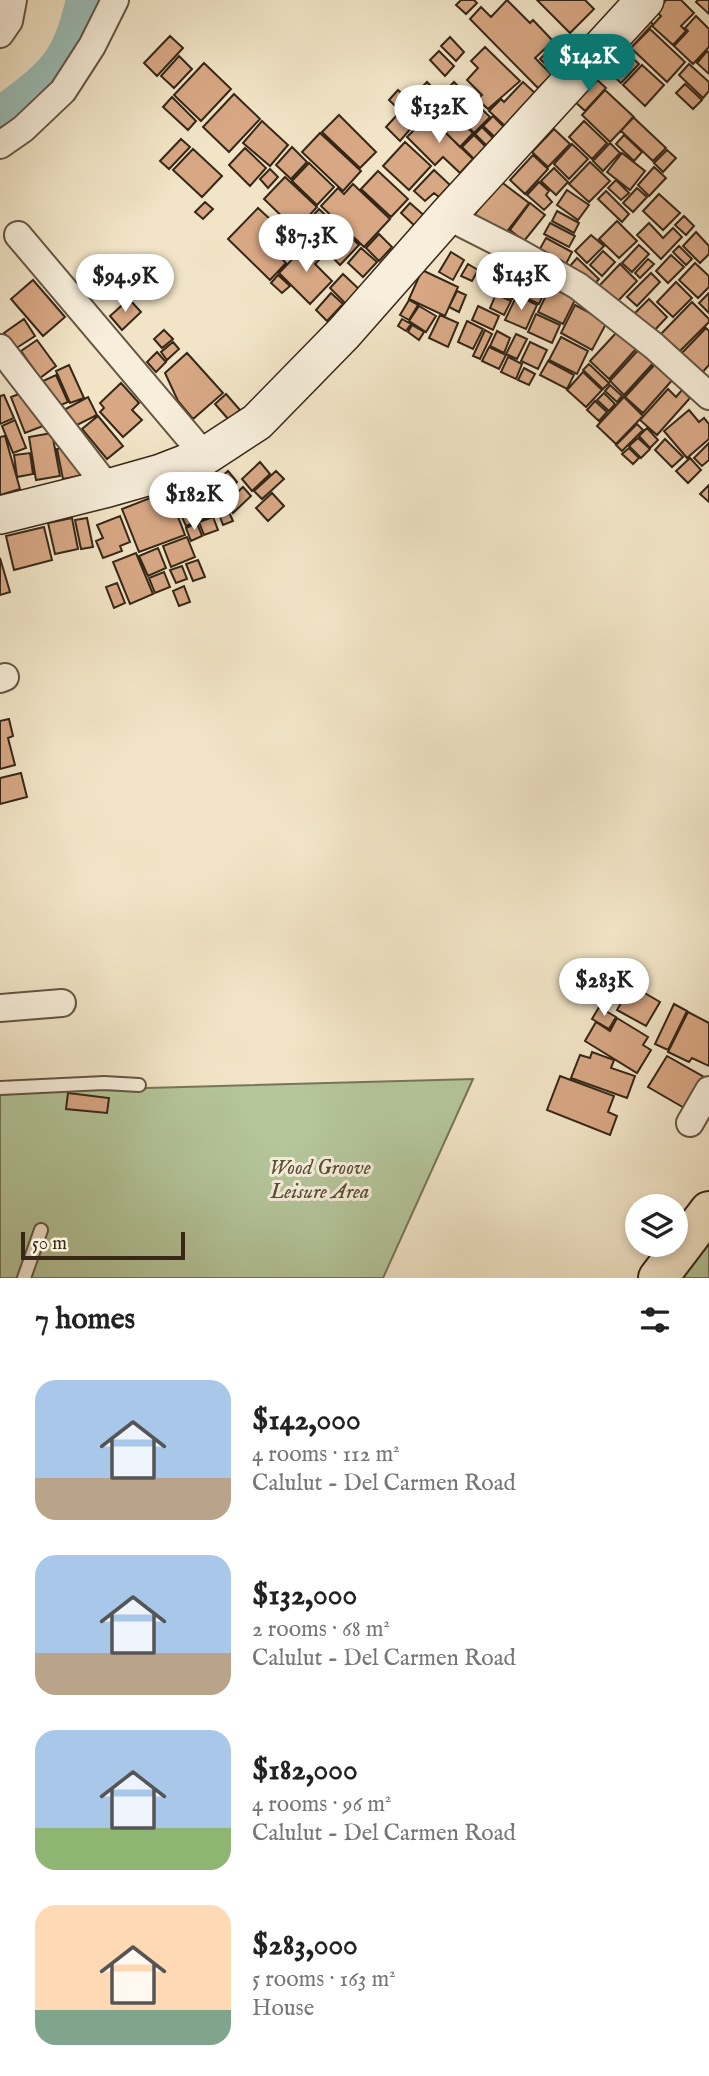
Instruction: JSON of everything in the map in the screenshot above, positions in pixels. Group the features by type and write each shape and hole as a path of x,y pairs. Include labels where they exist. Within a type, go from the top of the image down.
{"highway":[{"path":"658,1278 709,1211"}],"main road":[{"path":"0,515 161,472 205,456 257,422 344,333 645,0"}],"street":[{"path":"0,34 9,21 13,0"},
{"path":"0,145 23,130 63,91 92,46 115,0"},
{"path":"447,216 578,286 654,346 709,396"},
{"path":"18,235 205,456"},
{"path":"0,348 108,488"},
{"path":"0,1008 62,1003"},
{"path":"690,1123 709,1090"}],"lane":[{"path":"0,1088 104,1083 139,1085"},
{"path":"24,1278 41,1230"}],"green space":[{"name":"Wood Groove Leisure Area","path":"473,1079 383,1278 0,1278 0,1095 74,1090"},
{"path":"709,1224 709,1278 669,1278 685,1257 688,1257 688,1252"}],"building":[{"path":"461,0 474,0 477,3 466,14 456,5"},
{"path":"507,0 530,23 533,20 553,41 535,58 552,75 538,88 470,19 481,7 491,17"},
{"path":"537,0 585,0 594,9 570,33"},
{"path":"666,0 681,0 694,13 681,26 686,31 673,45 652,26 661,16 656,11"},
{"path":"709,0 709,14 696,2"},
{"path":"696,16 709,29 709,47 693,64 674,46 688,31 685,28"},
{"path":"645,17 653,24 631,48 623,41"},
{"path":"650,29 685,62 667,82 631,48"},
{"path":"170,36 183,48 157,76 144,63"},
{"path":"450,37 464,52 456,61 441,46"},
{"path":"562,37 577,53 556,74 540,59"},
{"path":"485,47 520,81 488,109 477,99 482,95 467,80 478,68 471,61"},
{"path":"623,49 639,64 621,83 605,68"},
{"path":"439,51 454,66 445,76 430,60"},
{"path":"707,51 709,53 709,74 697,63"},
{"path":"179,56 192,69 174,88 161,76"},
{"path":"204,63 231,89 201,121 174,95"},
{"path":"689,64 709,82 709,91 703,98 679,75"},
{"path":"642,65 664,85 645,106 623,85"},
{"path":"593,76 606,88 585,111 572,99"},
{"path":"427,82 438,93 424,107 413,96"},
{"path":"454,82 466,94 449,111 473,133 460,147 425,112"},
{"path":"523,82 536,94 505,126 489,111 501,99 504,102"},
{"path":"685,84 702,100 693,109 676,93"},
{"path":"398,90 423,114 414,124 389,100"},
{"path":"605,90 634,117 610,142 582,115"},
{"path":"234,94 260,119 229,152 203,127"},
{"path":"467,95 490,117 474,133 452,111"},
{"path":"172,97 196,121 188,130 163,107"},
{"path":"398,114 412,127 400,141 386,127"},
{"path":"339,115 376,152 360,168 322,132"},
{"path":"428,116 473,159 460,173 443,157 435,165 407,137"},
{"path":"493,116 504,127 495,137 483,126"},
{"path":"633,117 666,148 653,161 621,131"},
{"path":"262,121 288,145 270,166 243,143"},
{"path":"584,121 607,143 592,159 569,137"},
{"path":"482,127 494,139 487,146 475,134"},
{"path":"554,129 570,144 548,167 532,152"},
{"path":"320,133 361,171 343,191 302,152"},
{"path":"474,135 486,147 474,159 462,147"},
{"path":"624,135 642,152 634,161 616,144"},
{"path":"181,139 190,147 169,169 160,161"},
{"path":"405,142 431,166 409,190 383,166"},
{"path":"610,143 620,153 603,171 593,161"},
{"path":"572,144 588,159 569,179 554,164"},
{"path":"292,147 307,162 291,179 276,165"},
{"path":"245,148 266,168 250,186 229,165"},
{"path":"193,149 222,176 202,197 173,170"},
{"path":"667,150 676,158 663,172 654,163"},
{"path":"622,153 645,171 630,190 607,172"},
{"path":"533,155 548,169 525,194 510,180"},
{"path":"590,162 610,181 589,202 569,184"},
{"path":"309,163 334,187 317,205 292,181"},
{"path":"654,167 666,178 649,196 638,185"},
{"path":"554,168 568,182 556,195 541,181"},
{"path":"270,169 278,177 268,188 260,179"},
{"path":"434,170 450,185 439,197 434,193 425,201 414,191"},
{"path":"378,171 408,199 391,217 361,189"},
{"path":"285,177 317,207 296,230 264,199"},
{"path":"616,180 629,193 621,200 608,188"},
{"path":"500,181 529,203 502,238 473,217"},
{"path":"539,182 549,191 546,195 552,202 544,210 527,195"},
{"path":"353,184 390,219 364,247 321,206 338,188 344,194"},
{"path":"637,188 647,197 633,212 623,203"},
{"path":"567,190 589,205 578,220 557,205"},
{"path":"606,191 629,214 622,222 598,199"},
{"path":"659,194 680,213 663,230 643,211"},
{"path":"205,202 213,209 203,219 195,212"},
{"path":"410,203 427,218 417,228 401,213"},
{"path":"530,203 545,215 524,241 510,230"},
{"path":"258,208 284,232 278,238 288,247 279,256 286,263 270,280 228,239"},
{"path":"319,209 334,223 325,232 310,219"},
{"path":"557,211 579,223 574,233 552,221"},
{"path":"684,216 694,226 686,235 675,225"},
{"path":"617,221 637,241 619,258 599,239"},
{"path":"313,223 325,235 337,223 359,245 340,265 328,253 325,257 302,234"},
{"path":"550,223 575,236 569,247 544,234"},
{"path":"649,223 663,238 673,228 682,237 661,259 637,235"},
{"path":"291,228 306,242 298,249 284,235"},
{"path":"696,232 709,246 709,254 700,263 683,246"},
{"path":"379,234 392,247 379,261 366,248"},
{"path":"591,235 604,246 587,263 575,251"},
{"path":"546,238 572,252 564,268 537,254"},
{"path":"308,243 322,257 315,264 332,281 310,304 279,273"},
{"path":"639,245 649,254 632,272 622,263"},
{"path":"679,246 692,259 686,265 673,252"},
{"path":"361,248 377,262 363,277 348,263"},
{"path":"603,251 615,262 602,276 590,265"},
{"path":"451,252 464,260 453,280 439,272"},
{"path":"671,255 684,267 668,283 656,271"},
{"path":"495,257 509,264 503,277 489,270"},
{"path":"577,258 599,279 592,287 570,266"},
{"path":"648,259 654,264 640,278 635,273"},
{"path":"514,260 529,267 520,286 505,279"},
{"path":"695,263 709,276 709,287 698,298 679,280"},
{"path":"468,264 478,270 472,281 461,276"},
{"path":"620,264 637,281 616,303 599,286"},
{"path":"529,268 551,278 539,304 518,294"},
{"path":"422,270 458,287 445,316 409,299"},
{"path":"651,273 660,282 637,306 627,297"},
{"path":"343,274 360,290 346,304 330,288"},
{"path":"278,275 290,286 282,293 271,283"},
{"path":"495,276 503,279 496,294 488,290"},
{"path":"33,280 65,317 43,336 11,299"},
{"path":"504,281 518,287 512,299 499,293"},
{"path":"676,282 692,298 673,317 657,302"},
{"path":"552,283 577,296 563,324 538,312"},
{"path":"457,291 466,295 459,312 449,307"},
{"path":"331,293 343,304 327,321 316,310"},
{"path":"709,293 709,313 699,303"},
{"path":"496,294 511,301 504,315 490,308"},
{"path":"517,295 537,305 526,329 505,320"},
{"path":"129,299 141,312 122,330 110,316"},
{"path":"649,299 667,317 652,333 633,315"},
{"path":"409,300 418,305 409,320 400,315"},
{"path":"692,302 709,322 677,354 659,336"},
{"path":"575,305 607,322 592,350 561,333"},
{"path":"419,306 436,316 426,332 409,321"},
{"path":"478,306 499,316 493,330 472,320"},
{"path":"536,314 560,325 552,343 528,332"},
{"path":"440,315 458,323 448,347 429,338"},
{"path":"24,319 35,336 15,349 4,333"},
{"path":"402,319 411,324 406,331 398,326"},
{"path":"467,321 483,329 473,349 458,342"},
{"path":"412,325 424,332 419,340 408,332"},
{"path":"706,328 709,331 709,365 700,375 680,355"},
{"path":"164,330 173,339 162,348 154,339"},
{"path":"485,330 492,334 480,359 473,356"},
{"path":"497,331 510,338 504,353 490,346"},
{"path":"617,332 636,349 609,379 590,361"},
{"path":"516,334 527,339 517,359 506,354"},
{"path":"561,337 588,351 577,374 549,360"},
{"path":"37,340 56,366 40,378 21,351"},
{"path":"173,342 179,349 167,360 161,352"},
{"path":"530,342 547,350 538,369 521,361"},
{"path":"489,347 506,355 499,369 482,361"},
{"path":"641,347 656,360 624,395 610,381"},
{"path":"157,352 166,362 156,372 147,362"},
{"path":"187,353 223,393 193,419 178,401 165,373"},
{"path":"508,357 522,364 516,379 501,372"},
{"path":"548,361 574,375 567,389 540,375"},
{"path":"658,361 675,377 643,413 625,397"},
{"path":"589,364 609,383 603,389 583,370"},
{"path":"69,365 84,398 70,403 56,371"},
{"path":"524,368 535,374 529,385 518,380"},
{"path":"583,372 602,390 586,407 567,390"},
{"path":"56,375 68,402 54,408 43,381"},
{"path":"121,383 139,403 132,410 142,420 123,437 100,412 104,408 100,403"},
{"path":"610,385 622,396 617,402 605,391"},
{"path":"668,389 676,397 682,390 690,398 657,435 640,420"},
{"path":"29,390 43,426 25,433 11,397"},
{"path":"604,393 615,404 609,411 597,400"},
{"path":"226,394 240,410 229,420 215,404"},
{"path":"4,395 14,418 0,424 0,396"},
{"path":"88,397 97,415 71,428 62,411"},
{"path":"624,397 643,416 616,444 597,426"},
{"path":"595,401 607,412 599,421 587,410"},
{"path":"689,410 699,422 704,418 709,424 709,439 687,458 664,431"},
{"path":"98,416 123,446 107,459 82,429"},
{"path":"15,420 26,448 13,453 2,426"},
{"path":"637,424 643,430 622,451 616,445"},
{"path":"647,428 658,440 650,448 639,436"},
{"path":"52,433 60,476 36,480 29,437"},
{"path":"5,436 20,489 0,495 0,437"},
{"path":"638,438 650,449 641,458 629,446"},
{"path":"665,439 683,457 672,467 655,450"},
{"path":"709,443 709,460 702,466 694,458"},
{"path":"67,447 85,475 63,479 57,449"},
{"path":"629,448 639,458 633,464 622,454"},
{"path":"30,453 33,474 17,477 14,455"},
{"path":"690,458 701,470 688,483 676,471"},
{"path":"260,462 270,474 252,491 242,479"},
{"path":"228,471 237,482 232,487 222,476"},
{"path":"276,471 284,479 262,499 254,491"},
{"path":"225,482 235,492 221,505 212,495"},
{"path":"709,485 709,502 700,494"},
{"path":"243,487 251,496 233,513 225,504"},
{"path":"206,489 216,514 186,526 175,501"},
{"path":"168,491 185,535 139,552 122,509"},
{"path":"272,493 284,506 268,521 256,508"},
{"path":"228,510 233,521 223,525 219,514"},
{"path":"120,516 130,542 120,546 122,551 103,558 96,541 103,538 97,525"},
{"path":"213,517 218,530 204,535 199,522"},
{"path":"72,518 78,549 55,554 48,523"},
{"path":"87,518 93,547 81,549 75,520"},
{"path":"197,523 202,536 191,541 186,528"},
{"path":"44,527 52,560 14,570 6,536"},
{"path":"187,537 195,557 171,567 163,546"},
{"path":"158,548 166,568 148,576 139,556"},
{"path":"136,553 153,594 130,604 113,562"},
{"path":"0,558 10,592 0,595"},
{"path":"198,560 205,577 193,581 186,564"},
{"path":"182,566 187,579 176,583 170,570"},
{"path":"164,572 170,587 155,593 149,578"},
{"path":"117,583 125,603 114,608 106,587"},
{"path":"184,586 190,602 179,606 173,591"},
{"path":"9,719 13,736 8,738 15,765 0,769 0,721"},
{"path":"21,773 27,797 0,804 0,778"},
{"path":"631,985 660,1002 646,1026 617,1010"},
{"path":"674,1004 687,1011 668,1050 655,1044"},
{"path":"599,1007 616,1017 609,1029 592,1019"},
{"path":"688,1012 709,1023 709,1066 692,1058 689,1062 668,1052"},
{"path":"617,1018 648,1037 643,1045 651,1050 637,1073 585,1041 596,1022 610,1031"},
{"path":"592,1052 614,1060 611,1068 635,1076 627,1098 571,1078 580,1055 590,1058"},
{"path":"667,1056 704,1077 686,1109 648,1087"},
{"path":"560,1076 614,1096 608,1112 617,1116 610,1135 547,1110"},
{"path":"68,1093 109,1098 107,1113 66,1109"}],"waterway":[{"path":"0,118 31,94 59,67 76,35 86,0"}]}
